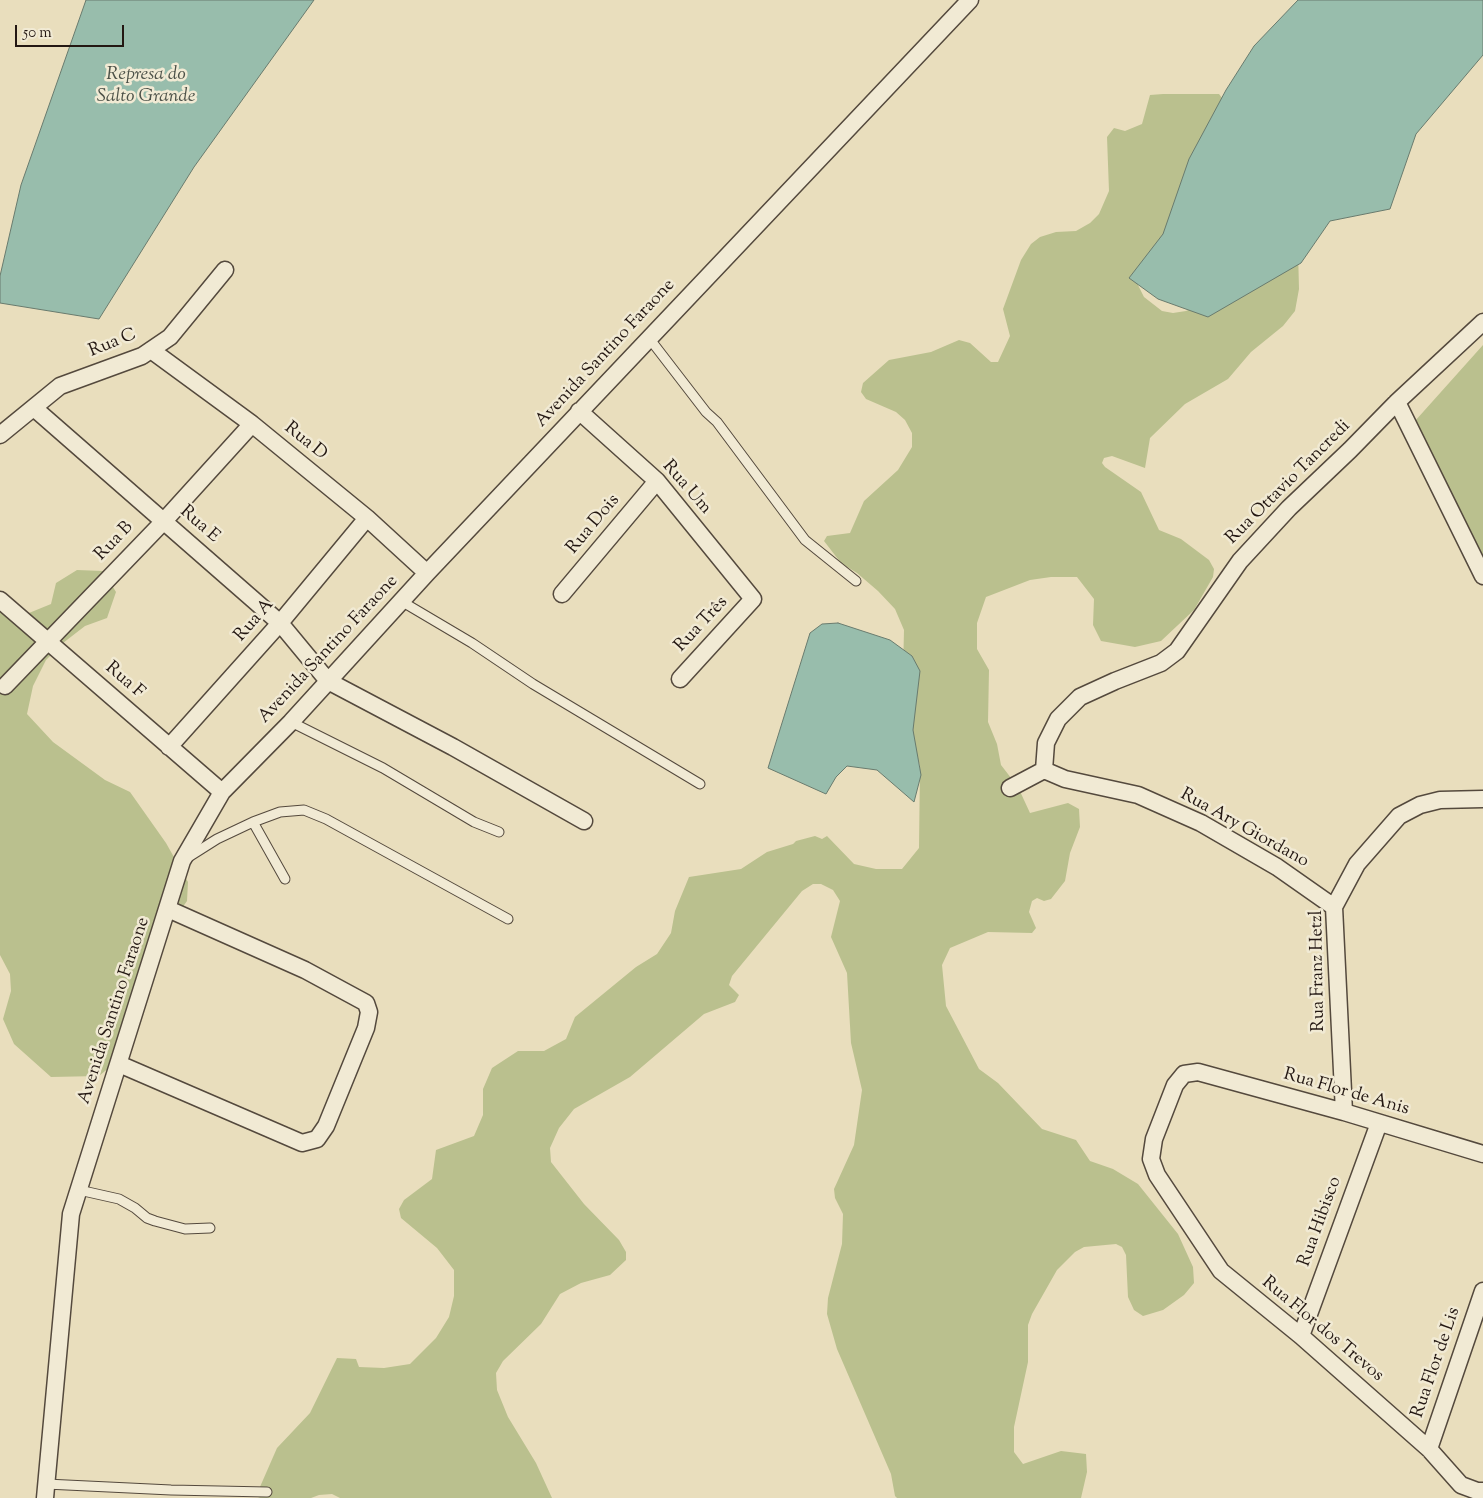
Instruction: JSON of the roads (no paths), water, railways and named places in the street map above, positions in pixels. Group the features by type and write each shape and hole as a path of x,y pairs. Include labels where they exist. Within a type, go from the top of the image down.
{"street":[{"name":"Avenida Santino Faraone","path":"45,1491 71,1214 182,861 222,792 291,722 401,601 579,411 970,0"},
{"name":"Rua C","path":"0,435 60,386 142,356 170,337 225,270"},
{"name":"Rua Ottavio Tancredi","path":"1044,770 1046,743 1058,719 1080,697 1161,663 1177,651 1240,561 1289,508 1397,402 1483,322"},
{"name":"Rua D","path":"151,350 252,424 367,518 427,573"},
{"path":"1397,402 1483,576"},
{"name":"Rua E","path":"34,408 280,623 328,681"},
{"name":"Rua Um","path":"579,411 657,481 753,599"},
{"name":"Rua B","path":"5,686 164,521 252,424"},
{"name":"Rua Dois","path":"562,594 657,481"},
{"name":"Rua A","path":"169,747 280,623 367,518"},
{"name":"Rua Três","path":"680,678 753,599"},
{"name":"Rua F","path":"0,600 222,792"},
{"path":"328,681 453,747 584,821"},
{"path":"1010,788 1044,770"},
{"name":"Rua Ary Giordano","path":"1044,770 1065,779 1138,795 1201,823 1277,867 1334,907"},
{"name":"Rua Franz Hetzl","path":"1344,1112 1334,907 1356,864 1399,816 1420,805 1440,800 1483,799"},
{"path":"119,1064 302,1143 317,1139 326,1126 366,1028 369,1012 366,1003 305,970 168,909"},
{"name":"Rua Flor de Anis","path":"1157,1175 1151,1159 1152,1149 1175,1084 1184,1074 1198,1072 1344,1112 1483,1154"},
{"name":"Rua Hibisco","path":"1301,1336 1379,1123"},
{"name":"Rua Flor dos Trevos","path":"1157,1175 1221,1271 1301,1336 1429,1449 1461,1485 1477,1491 1483,1491"},
{"name":"Rua Flor de Lis","path":"1429,1449 1483,1291"}],"lane":[{"path":"649,338 706,412 717,422 805,540 856,581"},
{"path":"401,601 472,643 533,684 700,784"},
{"path":"291,722 382,768 474,822 499,832"},
{"path":"182,861 217,839 253,822 280,812 304,810 326,819 508,919"},
{"path":"253,822 285,879"},
{"path":"79,1190 119,1199 135,1208 147,1218 156,1221 185,1229 210,1228"},
{"path":"45,1491 171,1490 267,1492"}],"water":[{"name":"Represa do Salto Grande","path":"86,0 314,0 194,167 99,319 0,303 0,276 21,185"},
{"path":"1298,0 1483,0 1483,55 1416,134 1390,209 1330,221 1301,263 1208,317 1158,299 1129,278 1163,234 1189,159 1226,90 1254,46"},
{"path":"838,623 890,640 912,656 920,671 913,730 921,775 914,802 877,770 847,766 836,777 826,794 768,768 810,633 822,624"}]}
